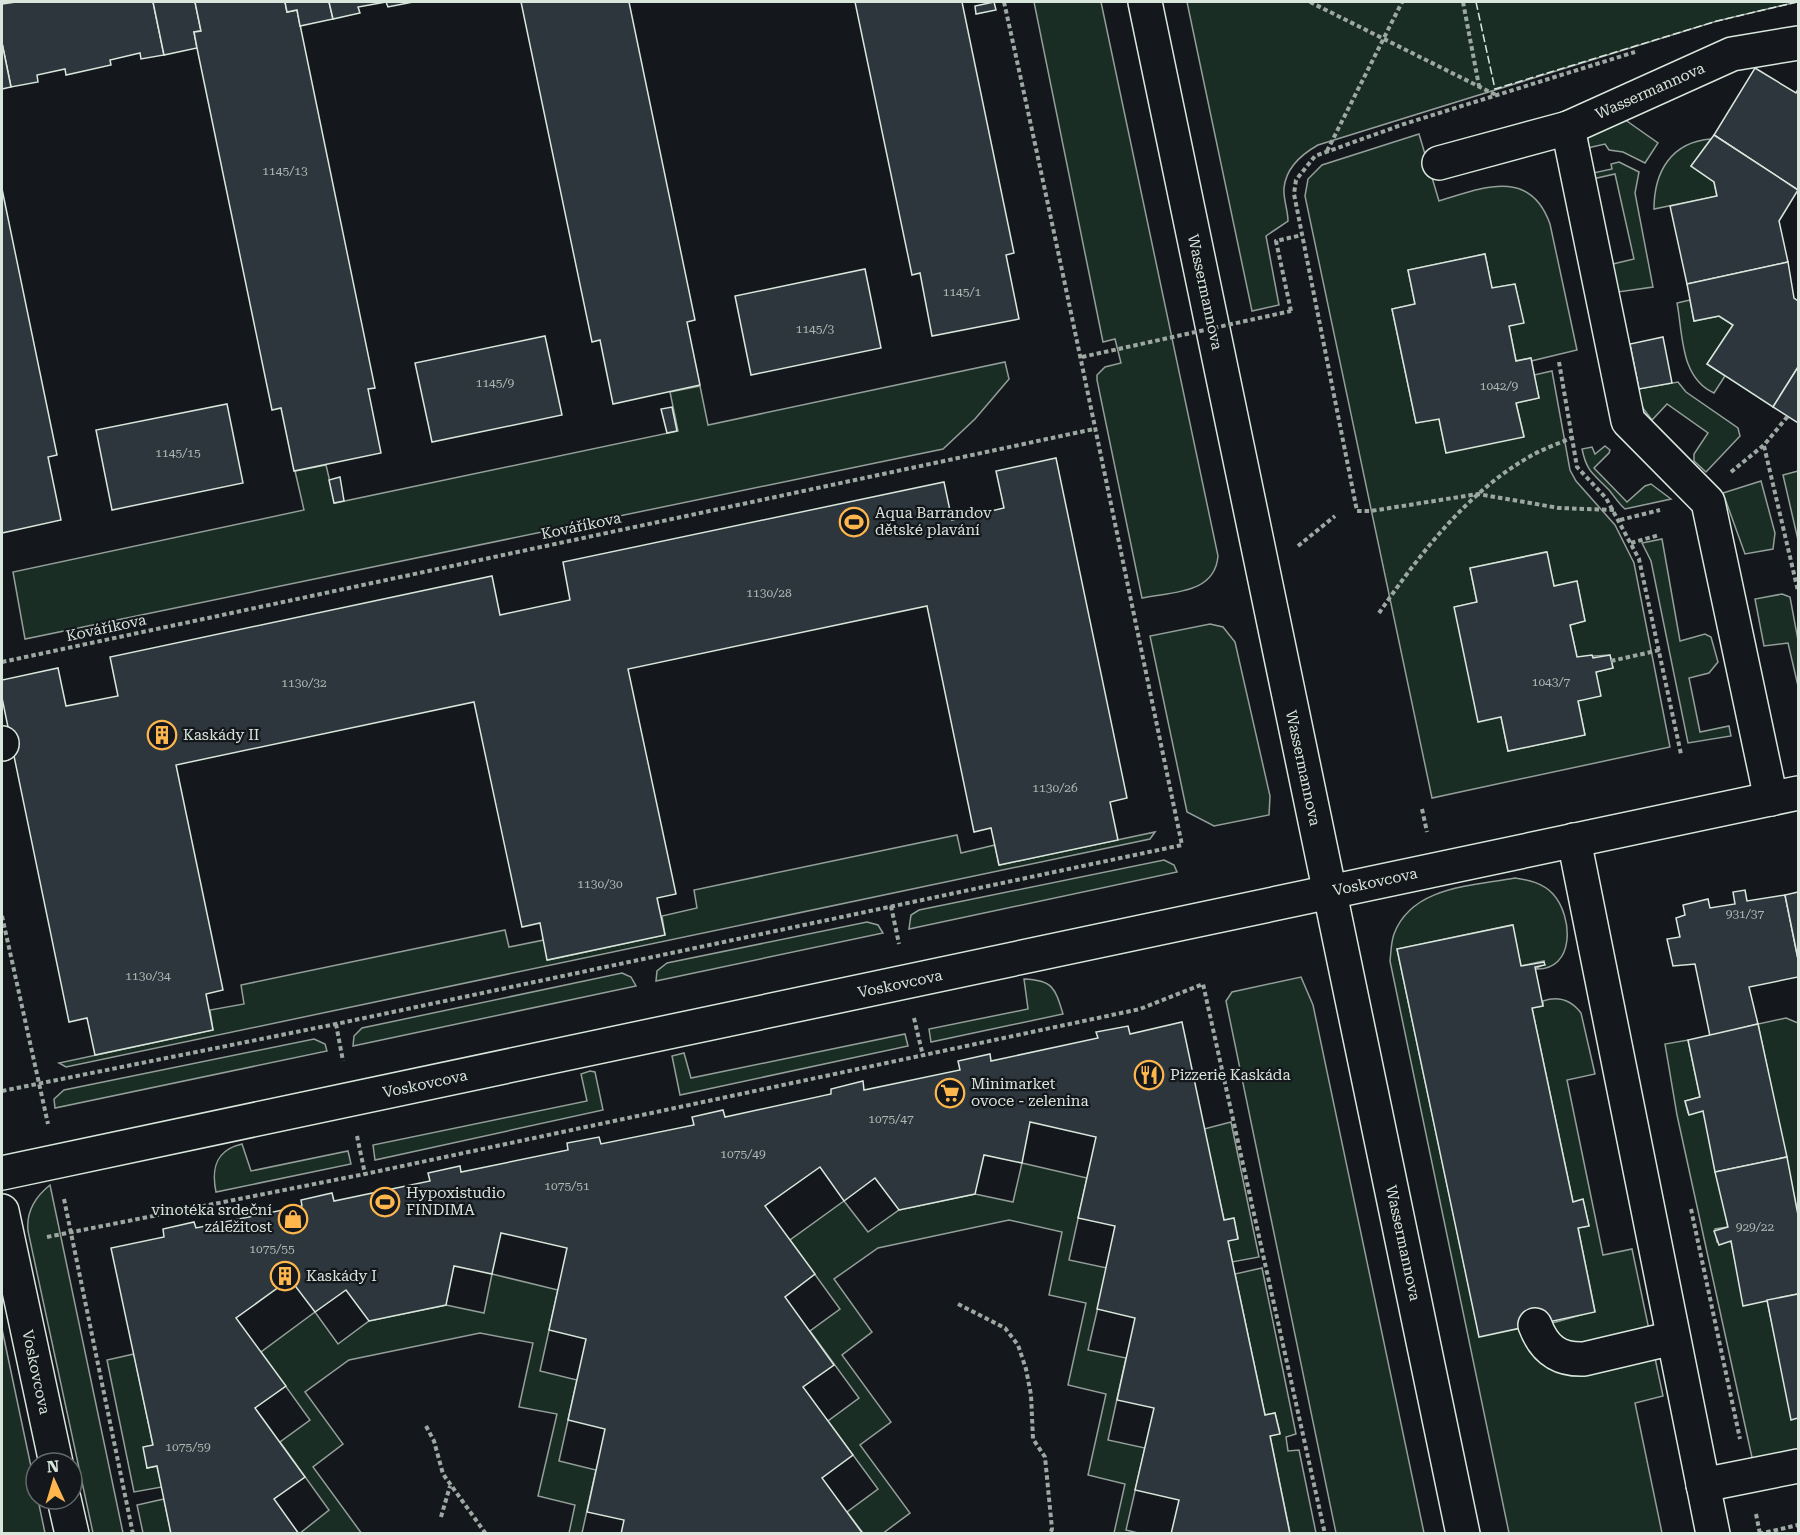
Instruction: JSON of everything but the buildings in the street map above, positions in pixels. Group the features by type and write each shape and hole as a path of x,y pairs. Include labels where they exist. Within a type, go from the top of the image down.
{"street":[{"name":"Wassermannova","path":"1145,2 1463,1533"},
{"name":"Wassermannova","path":"1439,163 1568,128 1732,54 1798,43"},
{"path":"1568,128 1628,421 1708,502 1785,796"},
{"name":"Voskovcova","path":"2,1173 1785,796"},
{"path":"1574,840 1713,1533"},
{"name":"Voskovcova","path":"2,1211 53,1451"},
{"path":"1535,1325 1544,1344 1552,1352 1572,1359 1584,1359 1673,1338"},
{"path":"1703,1485 1798,1466"},
{"path":"67,1511 72,1533"}],"path":[{"path":"2,1091 348,1021 1182,845 1094,429 1082,357 1004,2"},
{"path":"1310,2 1497,96"},
{"path":"1327,152 1402,2"},
{"path":"1463,2 1479,86"},
{"path":"1082,357 1290,311 1276,241 1302,235"},
{"path":"1559,362 1577,467 1614,510 1639,559 1681,754"},
{"path":"1702,496 1764,445 1788,416"},
{"name":"Kováříkova","path":"2,662 1094,429"},
{"path":"1378,613 1413,564 1478,494 1529,457 1571,438"},
{"path":"1764,445 1798,591"},
{"path":"1357,511 1371,511 1478,494 1559,508 1614,510"},
{"path":"1631,543 1659,535"},
{"path":"1611,662 1659,650"},
{"path":"2,916 57,1162 133,1533"},
{"path":"71,1233 1140,1009 1203,984 1326,1533"},
{"path":"958,1304 1005,1328 1018,1345 1026,1368 1031,1395 1033,1439 1045,1457 1050,1496 1052,1529 1050,1533"},
{"path":"426,1426 434,1441 438,1462 450,1486 486,1533"},
{"path":"441,1517 450,1486"},
{"path":"1760,1533 1798,1525"}],"green space":[{"path":"1034,2 1101,2 1218,556 1209,578 1190,589 1142,598 1097,380 1097,375 1105,367 1121,363 1115,339 1103,342"},
{"path":"1187,2 1797,2 1717,21 1318,145 1301,157 1291,168 1285,181 1284,192 1288,221 1266,236 1279,305 1252,311"},
{"path":"1624,119 1658,143 1645,163 1623,152 1609,150 1605,144 1583,149 1587,131"},
{"path":"1419,134 1439,201 1472,191 1503,186 1517,188 1530,195 1541,206 1550,224 1577,350 1531,361 1530,358 1516,361 1509,326 1523,322 1515,284 1492,288 1485,254 1408,270 1415,304 1392,309 1416,423 1439,419 1446,452 1524,436 1516,403 1539,398 1534,375 1552,371 1570,470 1576,481 1615,525 1634,563 1670,747 1432,798 1305,196 1308,179 1322,165","holes":["1546,552 1554,586 1577,582 1585,621 1570,625 1577,657 1610,655 1613,668 1596,672 1578,701 1585,735 1508,751 1501,717 1455,607 1477,602 1470,568"]},
{"path":"1711,139 1691,166 1714,182 1717,196 1654,209 1657,183 1668,161 1685,146"},
{"path":"1619,162 1639,172 1635,193 1653,287 1618,292 1609,268 1613,264 1634,259 1615,174 1588,180 1588,174 1612,169 1611,164"},
{"path":"1690,300 1694,321 1719,316 1733,325 1707,364 1725,376 1714,393 1695,377 1685,354 1677,303"},
{"path":"1630,344 1639,389 1678,382 1686,392 1738,428 1740,436 1706,472 1694,461 1694,454 1708,433 1667,404 1652,420 1633,395 1623,346"},
{"path":"1005,362 1009,379 975,419 943,449 25,639 13,572 304,510 295,471 326,465 335,503 678,431 670,392 700,386 708,425"},
{"path":"1605,446 1610,450 1609,453 1594,468 1627,502 1645,486 1651,484 1671,499 1625,509 1592,473 1584,457 1582,449 1592,447 1595,454"},
{"path":"1798,471 1798,540 1783,475"},
{"path":"1761,481 1775,533 1773,549 1745,554 1723,493"},
{"path":"1662,539 1680,641 1705,634 1711,637 1718,662 1709,673 1689,678 1700,732 1729,726 1731,736 1688,743 1651,561 1642,543"},
{"path":"1782,594 1790,597 1798,640 1798,686 1788,643 1764,646 1755,599"},
{"path":"1210,624 1223,627 1235,642 1270,796 1269,815 1214,826 1187,812 1150,636"},
{"path":"1155,832 1150,839 66,1067 59,1063 213,1030 210,1010 244,1004 241,985 505,930 509,947 544,940 548,960 665,935 662,916 697,908 694,890 957,835 961,853 995,845 999,865"},
{"path":"1164,860 1174,865 1177,872 909,929 911,915 919,910"},
{"path":"1515,878 1545,887 1560,904 1567,928 1567,940 1564,952 1558,961 1548,967 1535,969 1544,964 1544,961 1521,966 1512,925 1397,949 1479,1335 1556,1322 1595,1311 1578,1228 1589,1226 1583,1200 1573,1202 1532,1008 1543,1006 1543,1001 1564,1000 1581,1013 1595,1074 1567,1080 1603,1255 1632,1249 1663,1396 1635,1403 1662,1533 1509,1533 1390,961 1394,934 1403,918 1415,906 1429,897 1446,891"},
{"path":"867,922 878,925 883,933 656,981 657,971 667,963"},
{"path":"622,973 631,977 636,986 353,1046 354,1036 362,1028"},
{"path":"1301,977 1313,1005 1424,1533 1336,1533 1226,1001 1232,992"},
{"path":"1024,979 1041,981 1051,987 1058,998 1063,1014 931,1042 929,1029 1028,1009"},
{"path":"1786,1018 1798,1023 1798,1215 1758,1024"},
{"path":"905,1034 908,1046 680,1095 672,1056 684,1053 691,1078"},
{"path":"314,1039 325,1044 327,1051 55,1108 54,1099 64,1090"},
{"path":"1688,1040 1700,1097 1685,1101 1688,1113 1704,1110 1728,1227 1715,1229 1717,1242 1731,1241 1744,1304 1767,1300 1792,1418 1798,1417 1798,1452 1753,1462 1677,1115 1665,1044"},
{"path":"595,1072 603,1110 375,1160 373,1145 587,1101 581,1074"},
{"path":"1231,1122 1259,1257 1232,1262 1228,1241 1238,1238 1234,1219 1224,1220 1204,1129"},
{"path":"242,1144 251,1171 348,1151 351,1164 216,1192 214,1175 217,1161 226,1151"},
{"path":"1022,1163 1087,1178 1069,1260 1107,1268 1088,1350 1126,1358 1108,1440 1145,1448 1126,1530 1138,1533 1114,1533 1125,1484 1088,1475 1106,1394 1068,1385 1086,1303 1049,1295 1062,1232 1009,1220 878,1248 834,1279 872,1332 842,1355 891,1422 860,1445 910,1513 882,1534 863,1533 847,1512 878,1489 828,1421 859,1398 810,1331 840,1309 790,1240 844,1201 868,1232 899,1210 975,1194 1013,1202"},
{"path":"50,1185 123,1533 93,1533 84,1491 84,1451 75,1451 28,1231 30,1211 40,1195"},
{"path":"1262,1268 1296,1434 1286,1437 1288,1451 1299,1450 1316,1533 1290,1533 1270,1436 1280,1433 1275,1413 1265,1415 1235,1274"},
{"path":"492,1274 558,1290 540,1371 577,1380 559,1461 596,1470 582,1533 569,1533 575,1505 538,1496 557,1414 519,1407 533,1343 480,1333 349,1360 305,1392 343,1444 313,1467 362,1534 299,1534 329,1510 280,1442 310,1420 261,1352 315,1312 338,1344 369,1321 446,1305 484,1313"},
{"path":"2,1329 28,1451 24,1451 24,1511 40,1511 45,1533 2,1533"},
{"path":"134,1354 153,1445 147,1468 157,1466 162,1487 134,1492 107,1360"},
{"path":"164,1499 171,1533 143,1533 137,1505"}],"fence":[{"path":"1476,2 1495,89 1717,21 1797,2"}],"place":[{"name":"Aqua Barrandov dětské plavání","path":"854,522"},
{"name":"Kaskády II","path":"162,735"},
{"name":"Pizzerie Kaskáda","path":"1149,1075"},
{"name":"Minimarket ovoce - zelenina","path":"950,1093"},
{"name":"Hypoxistudio FINDIMA","path":"385,1202"},
{"name":"vinotéka srdeční záležitost","path":"293,1219"},
{"name":"Kaskády I","path":"285,1276"}]}
